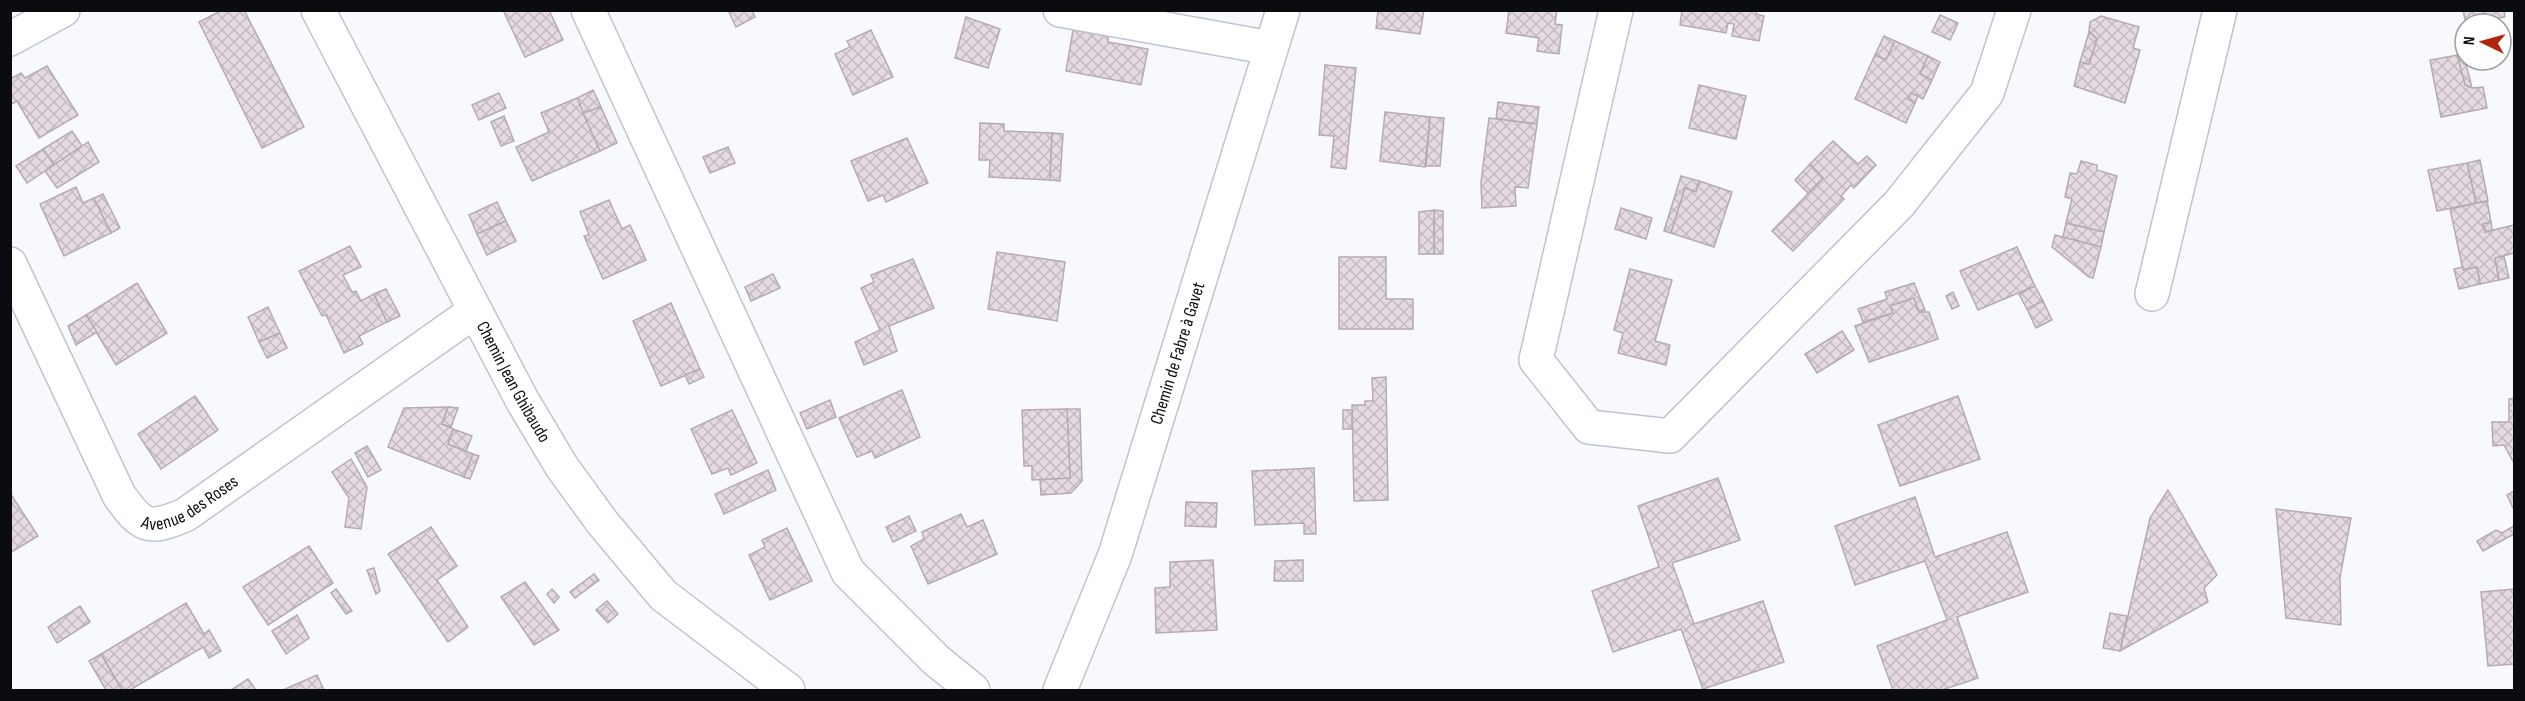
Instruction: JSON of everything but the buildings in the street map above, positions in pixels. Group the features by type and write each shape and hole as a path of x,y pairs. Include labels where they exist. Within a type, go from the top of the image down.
{"street":[{"path":"10,39 63,10"},
{"name":"Chemin Jean Ghibaudo","path":"318,10 475,311 528,410 562,467 602,522 663,595 788,690"},
{"path":"588,10 848,572 936,660 973,690"},
{"path":"1060,10 1271,48"},
{"name":"Chemin de Fabre à Gavet","path":"1060,690 1115,555 1283,10"},
{"path":"1616,10 1536,360 1589,427 1670,436 1899,204 1987,93 2014,10"},
{"path":"2152,294 2220,10"},
{"name":"Avenue des Roses","path":"10,264 119,495 135,518 159,526 186,515 475,311"}]}
